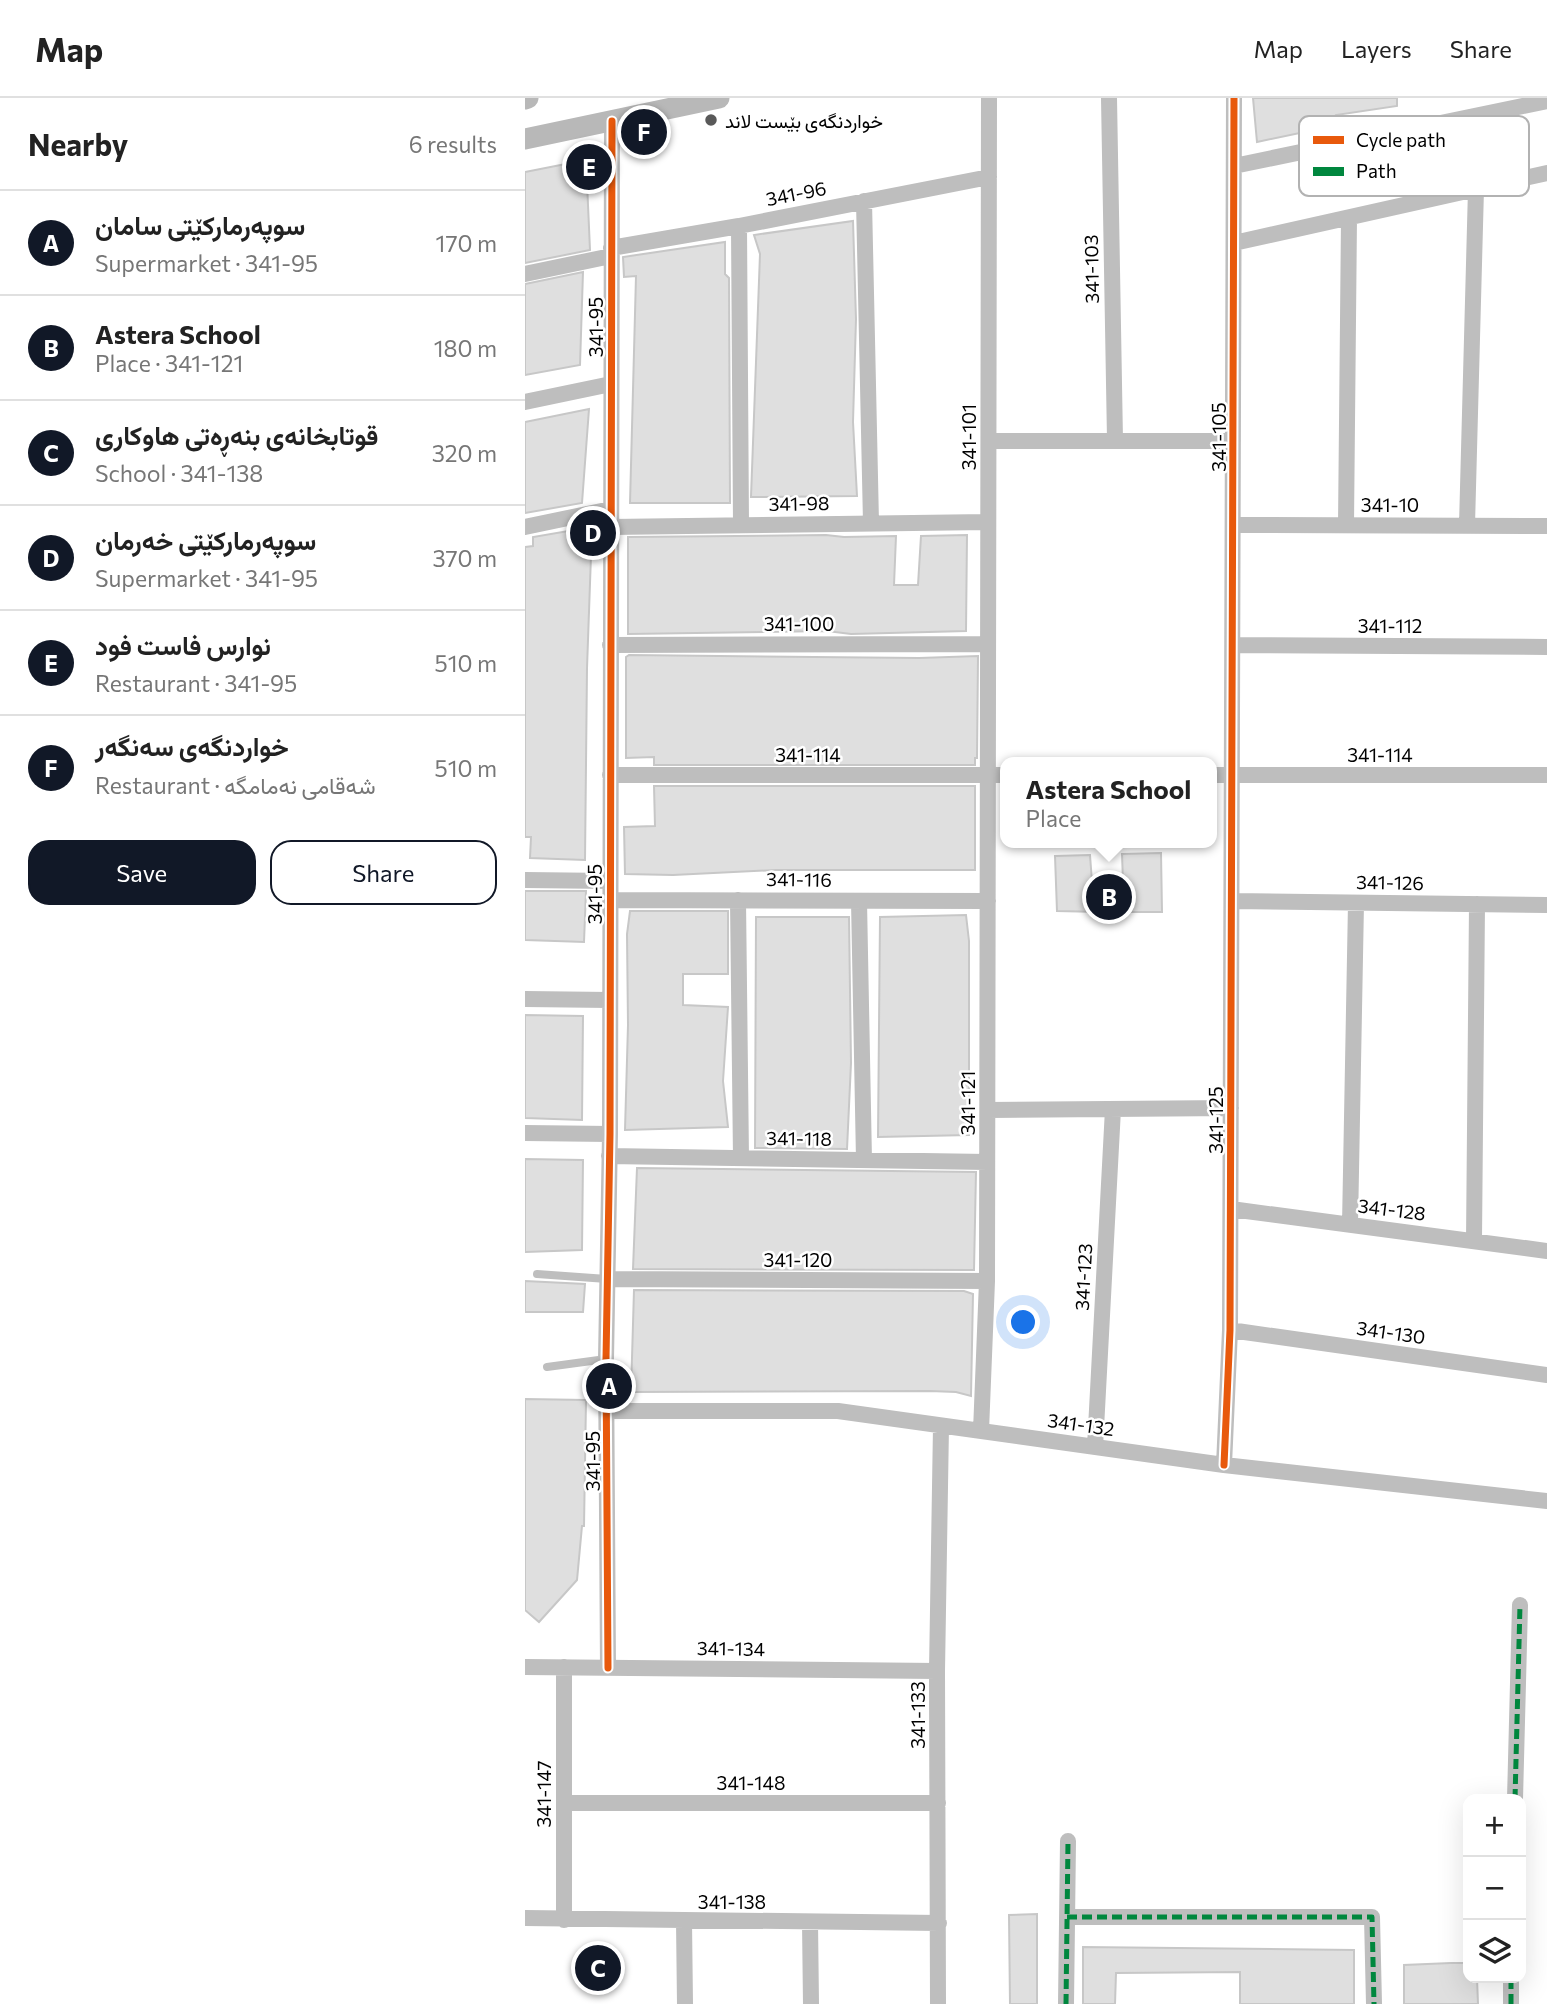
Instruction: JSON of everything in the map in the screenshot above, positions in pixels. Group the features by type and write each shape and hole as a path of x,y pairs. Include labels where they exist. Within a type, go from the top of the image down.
{"main road":[{"path":"525,139 719,98"}],"street":[{"name":"341-101","path":"988,775 989,98"},
{"name":"341-103","path":"1109,98 1115,440"},
{"name":"341-105","path":"1233,775 1234,98"},
{"path":"1475,116 1547,101"},
{"name":"341-95","path":"608,1668 606,1359 610,1134 612,121"},
{"path":"1234,166 1299,153"},
{"path":"1529,177 1547,173"},
{"name":"341-96","path":"525,274 611,252 989,177"},
{"path":"1234,243 1442,196"},
{"path":"1467,526 1476,196"},
{"path":"864,201 871,523"},
{"path":"1346,525 1349,218"},
{"path":"739,226 741,525"},
{"path":"525,402 611,384"},
{"path":"989,441 1233,441"},
{"path":"525,527 611,509"},
{"name":"341-98","path":"611,527 988,522"},
{"name":"341-10","path":"1233,525 1547,526"},
{"name":"341-100","path":"610,645 988,644"},
{"name":"341-112","path":"1233,645 1547,647"},
{"name":"341-114","path":"610,775 1000,775"},
{"name":"341-121","path":"981,1432 987,1281 988,775"},
{"name":"341-114","path":"1217,775 1547,775"},
{"name":"341-125","path":"1224,1465 1230,1330 1233,775"},
{"path":"525,880 610,881"},
{"name":"341-116","path":"610,900 988,901"},
{"path":"738,900 741,1158"},
{"path":"859,901 865,1160"},
{"name":"341-126","path":"1232,901 1547,905"},
{"path":"1350,1225 1356,903"},
{"path":"1474,1241 1477,904"},
{"path":"525,999 610,1000"},
{"path":"988,1110 1231,1108"},
{"name":"341-123","path":"1095,1447 1113,1109"},
{"path":"525,1133 610,1134"},
{"name":"341-118","path":"609,1156 987,1162"},
{"name":"341-128","path":"1231,1209 1547,1251"},
{"name":"341-120","path":"609,1279 987,1281"},
{"name":"341-130","path":"1230,1330 1547,1375"},
{"name":"341-132","path":"608,1411 838,1411 1224,1465 1547,1501"},
{"name":"341-133","path":"938,2004 937,1671 941,1426"},
{"path":"1515,1794 1520,1605"},
{"name":"341-134","path":"525,1667 937,1671"},
{"name":"341-147","path":"564,1667 564,1920"},
{"name":"341-148","path":"564,1803 938,1803"},
{"path":"1066,2004 1067,1841"},
{"path":"1067,1917 1372,1917 1374,2004"},
{"name":"341-138","path":"525,1918 939,1923"},
{"path":"684,1921 685,2004"},
{"path":"810,1922 811,2004"},
{"path":"1511,1983 1511,2004"}],"lane":[{"path":"1108,848 1108,855"},
{"path":"537,1273 609,1279"},
{"path":"547,1367 606,1359"}],"building":[{"path":"1253,98 1397,98 1397,106 1336,116 1299,116 1299,133 1257,142"},
{"path":"586,160 590,250 525,263 525,172"},
{"path":"853,221 856,319 853,422 857,496 751,497 760,254 754,235"},
{"path":"725,242 725,274 729,278 730,503 630,503 636,276 624,277 623,257"},
{"path":"583,272 580,365 525,375 525,284"},
{"path":"589,409 582,503 525,513 525,422"},
{"path":"592,527 585,860 530,858 531,837 525,837 525,547 533,546 533,537"},
{"path":"967,535 966,631 628,634 628,537 896,536 894,585 918,585 921,536"},
{"path":"978,656 975,765 654,765 654,757 626,758 626,657 919,658"},
{"path":"654,786 975,786 975,870 776,870 673,875 625,874 624,827 655,826"},
{"path":"1161,853 1162,912 1123,912 1123,917 1102,918 1101,912 1057,911 1055,856 1090,855 1092,882 1123,881 1122,854"},
{"path":"525,891 586,891 584,942 525,940"},
{"path":"630,911 728,911 728,974 683,974 683,1005 728,1007 723,1081 728,1127 625,1130 627,934"},
{"path":"966,915 969,941 969,1135 878,1137 880,917"},
{"path":"756,917 849,917 851,1063 847,1149 755,1148"},
{"path":"525,1015 583,1016 582,1120 525,1118"},
{"path":"525,1159 583,1160 582,1250 525,1252"},
{"path":"637,1168 976,1172 974,1270 633,1269"},
{"path":"525,1281 585,1284 583,1312 525,1312"},
{"path":"634,1290 964,1291 973,1294 971,1396 956,1392 930,1391 631,1392"},
{"path":"525,1399 586,1400 584,1526 577,1580 539,1622 525,1610"},
{"path":"1037,1914 1037,2004 1010,2004 1009,1915"},
{"path":"1083,1947 1354,1950 1354,2004 1240,2004 1240,1972 1116,1973 1115,2004 1083,2004"},
{"path":"1463,1963 1463,1983 1477,1983 1478,2004 1404,2004 1404,1965"}],"marked path":[{"path":"1515,1794 1520,1605"},
{"path":"1066,2004 1068,1841"},
{"path":"1067,1917 1372,1917 1374,2004"},
{"path":"1511,1983 1511,2004"}],"cycle path":[{"path":"1224,1465 1230,1330 1234,98"},
{"path":"608,1668 606,1359 610,1134 612,121"}],"place":[{"name":"خواردنگەی بێست لاند","path":"711,120"},
{"name":"خواردنگەی سەنگەر","path":"644,132"},
{"name":"نوارس فاست فود","path":"589,167"},
{"name":"سوپەرمارکێتی خەرمان","path":"593,533"},
{"name":"Astera School","path":"1109,897"},
{"name":"سوپەرمارکێتی سامان","path":"609,1386"},
{"name":"قوتابخانەی بنەڕەتی هاوکاری","path":"598,1968"}]}
